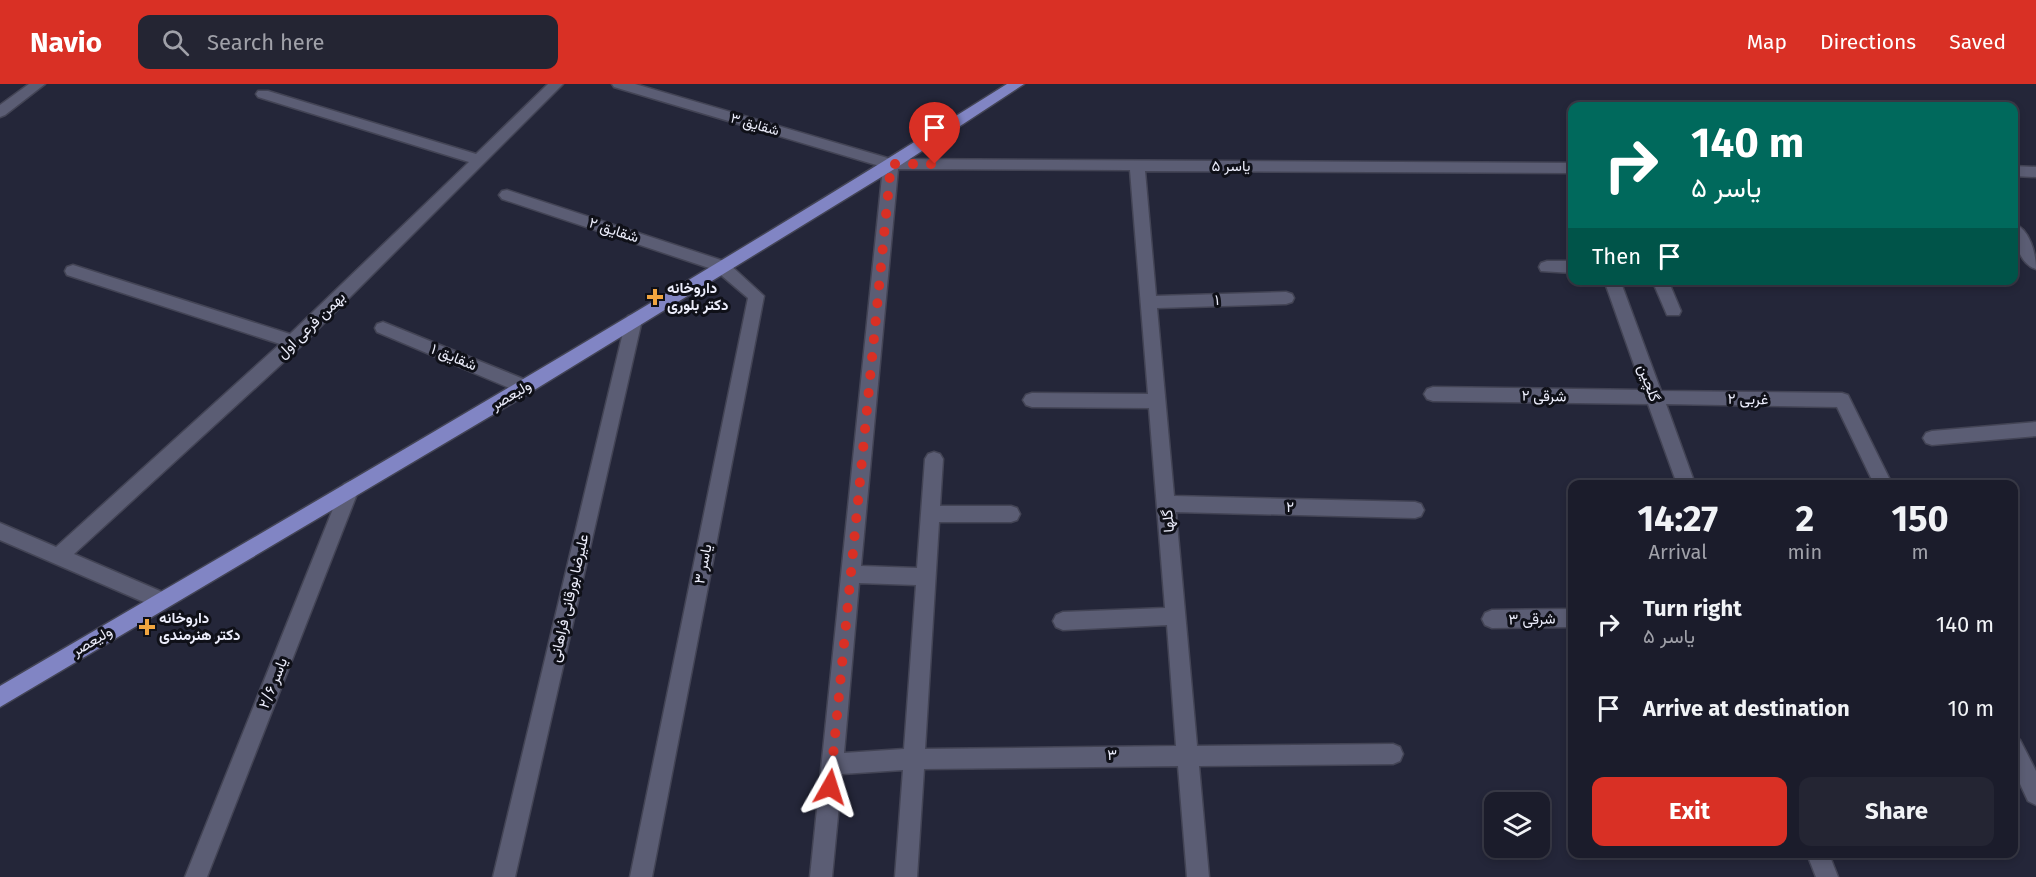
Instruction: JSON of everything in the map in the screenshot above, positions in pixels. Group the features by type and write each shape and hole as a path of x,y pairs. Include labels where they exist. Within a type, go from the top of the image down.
{"main road":[{"name":"ولیعصر","path":"0,697 160,600 525,387 891,164 1017,84"}],"street":[{"path":"0,112 38,84"},
{"name":"بهمن فرعی اول","path":"58,557 294,342 556,84"},
{"name":"شقایق ۳","path":"619,84 891,164"},
{"path":"263,94 480,160"},
{"path":"821,877 891,164"},
{"name":"یاسر ۵","path":"891,164 1568,169"},
{"name":"گلها","path":"1137,166 1198,877"},
{"path":"2018,171 2036,172"},
{"name":"شقایق ۲","path":"507,195 721,266"},
{"path":"2018,236 2036,263"},
{"name":"یاسر ۳","path":"641,877 756,296 721,266"},
{"path":"1547,267 1568,267"},
{"path":"73,271 294,342"},
{"name":"گلچین","path":"1614,285 1685,480"},
{"path":"1662,285 1673,310"},
{"name":"۱","path":"1148,302 1286,298"},
{"name":"علیرضا بورقانی فراهانی","path":"504,877 634,320"},
{"name":"شقایق ۱","path":"383,328 525,387"},
{"name":"۲ شرقی","path":"1433,394 1654,397"},
{"name":"۲ غربی","path":"1654,397 1842,400 1881,480"},
{"path":"1032,400 1157,401"},
{"path":"1932,438 2036,429"},
{"path":"906,877 934,459"},
{"name":"یاسر ۲/۶","path":"196,877 350,489"},
{"name":"۲","path":"1166,504 1415,510"},
{"path":"930,514 1011,514"},
{"path":"0,531 160,600"},
{"path":"849,574 926,577"},
{"path":"1063,621 1176,616"},
{"name":"۳ شرقی","path":"1492,619 1568,618"},
{"name":"۳","path":"832,764 914,759 1187,754 1393,754"},
{"path":"2018,757 2036,794"},
{"path":"1820,858 1827,877"}],"place":[{"name":"داروخانه دکتر بلوری","path":"655,297"},
{"name":"داروخانه دکتر هنرمندی","path":"147,627"}],"route":[{"path":"830,787 849,574 891,164 935,164"}]}
